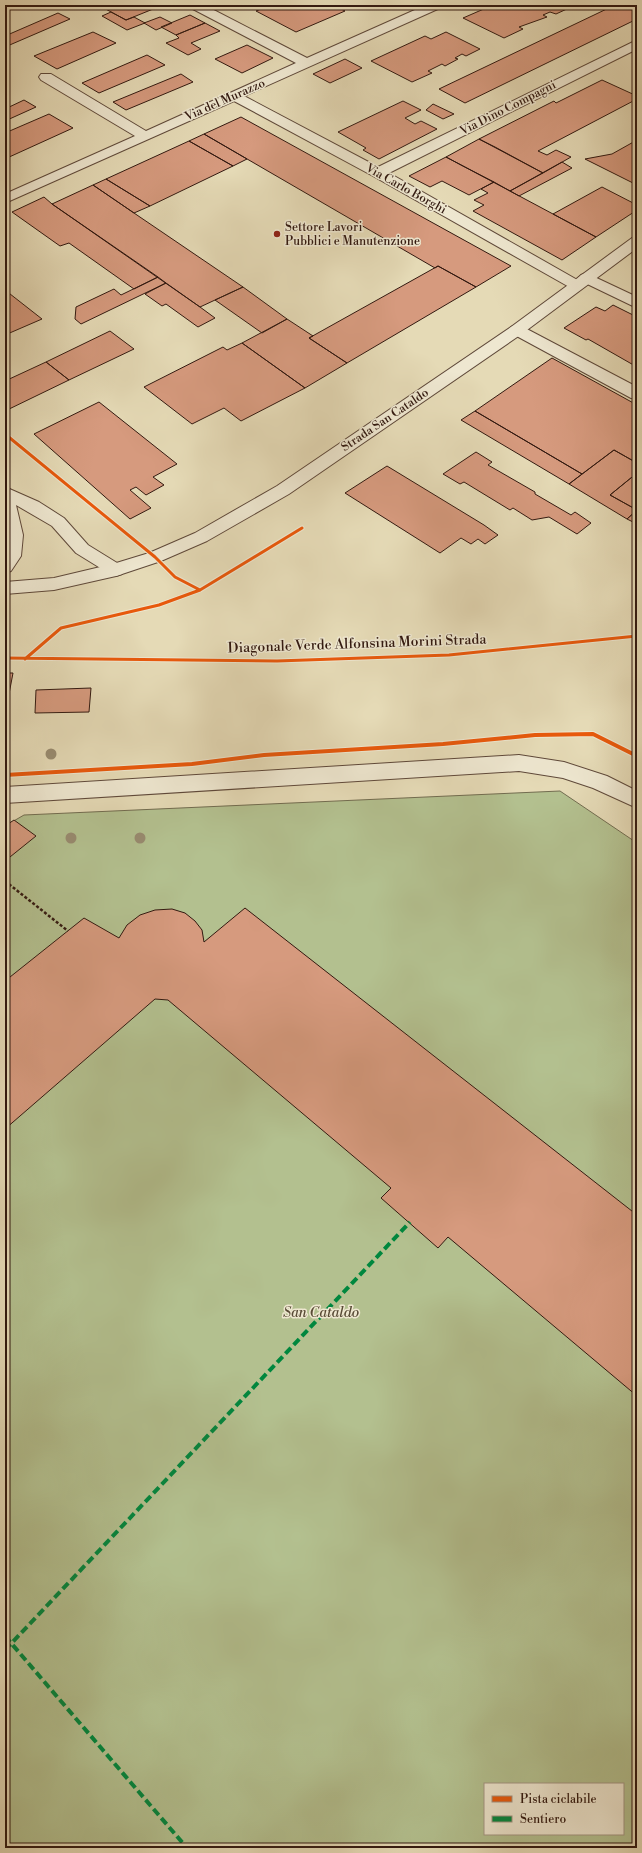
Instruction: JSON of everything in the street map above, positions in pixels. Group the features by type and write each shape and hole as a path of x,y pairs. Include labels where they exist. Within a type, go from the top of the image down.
{"street":[{"path":"195,5 306,63"},
{"path":"402,5 418,13"},
{"name":"Via del Murazzo","path":"5,199 436,5"},
{"name":"Via Dino Compagni","path":"378,173 637,44"},
{"path":"46,77 145,136"},
{"name":"Via Carlo Borghi","path":"234,96 581,281 637,303"},
{"name":"Strada San Cataldo","path":"5,588 54,584 116,570 155,557 202,536 283,490 517,330 581,281 637,241"},
{"path":"517,330 637,394"},
{"path":"5,493 33,506 58,522 82,549 116,570"},
{"path":"5,493 14,535 12,556 5,567"},
{"path":"5,795 519,763 564,770 600,782 637,800"}],"path":[{"path":"5,881 68,931"}],"green space":[{"name":"San Cataldo","path":"560,791 637,843 637,1848 5,1848 5,826 24,815"}],"building":[{"path":"163,5 126,20 100,6"},
{"path":"271,5 334,5 345,11 296,32 256,11"},
{"path":"493,5 562,5 569,8 556,14 550,12 543,15 547,17 519,27 523,29 504,38 463,18"},
{"path":"615,5 637,5 637,19 465,103 439,89"},
{"path":"111,12 126,20 134,17 145,23 127,30 102,16"},
{"path":"58,13 70,19 5,47 5,36"},
{"path":"190,15 205,23 176,35 161,27"},
{"path":"160,17 172,23 156,30 144,23"},
{"path":"205,23 220,31 191,43 201,49 188,55 166,43 179,38 176,35"},
{"path":"93,32 116,43 57,69 34,56"},
{"path":"446,32 480,49 466,56 462,54 455,58 458,59 445,66 442,64 428,71 432,73 412,82 371,61 425,36 431,39"},
{"path":"247,45 273,58 242,73 215,59"},
{"path":"147,55 165,65 99,93 82,83"},
{"path":"345,59 362,68 330,83 313,74"},
{"path":"181,74 193,82 126,110 113,102"},
{"path":"602,80 637,96 637,99 538,151 547,155 556,150 571,157 543,173 479,139 554,101 556,103"},
{"path":"24,100 36,107 5,121 5,109"},
{"path":"403,101 421,110 405,118 415,124 421,121 437,129 379,159 363,150 366,148 338,132"},
{"path":"433,104 454,114 443,119 426,110"},
{"path":"49,114 73,128 7,158 5,157 5,133"},
{"path":"241,117 511,266 476,287 438,266 435,268 204,134"},
{"path":"204,134 247,159 233,166 189,141"},
{"path":"479,139 543,173 510,191 446,157"},
{"path":"637,140 637,185 585,159 612,154"},
{"path":"189,141 233,166 150,206 106,179"},
{"path":"446,157 494,182 469,195 442,181 430,187 409,176"},
{"path":"562,162 572,168 519,196 510,191"},
{"path":"106,179 150,206 134,213 93,185"},
{"path":"494,182 596,237 562,260 473,211 484,205 474,200 488,193 481,189"},
{"path":"93,185 243,287 200,307 52,204"},
{"path":"602,187 637,205 637,210 596,237 553,214"},
{"path":"44,197 158,277 134,289 69,243 60,246 12,212"},
{"path":"438,266 476,287 347,363 309,338"},
{"path":"158,277 166,283 81,324 75,319 76,307 114,289 121,295"},
{"path":"166,283 215,318 198,327 166,304 162,306 145,294"},
{"path":"243,287 287,319 262,333 215,300"},
{"path":"5,290 42,319 5,335"},
{"path":"613,305 637,317 637,367 588,339 586,340 564,328 596,307 605,311"},
{"path":"287,319 313,336 309,338 347,363 305,388 242,343"},
{"path":"110,331 134,349 69,380 46,362"},
{"path":"242,343 305,388 241,421 224,408 192,424 144,387 223,347 227,350"},
{"path":"552,358 637,405 637,463 614,450 582,474 475,411"},
{"path":"46,362 69,380 5,411 5,381"},
{"path":"99,402 177,464 153,477 164,485 146,495 136,487 130,490 151,508 130,519 34,434"},
{"path":"475,411 582,474 569,484 461,420"},
{"path":"614,450 637,463 637,473 610,495 637,510 627,519 569,484"},
{"path":"476,452 492,462 488,465 571,515 575,512 591,523 577,534 549,517 532,520 513,508 510,510 464,482 460,484 443,474"},
{"path":"387,466 498,535 485,544 478,539 471,544 461,538 440,553 345,493"},
{"path":"637,473 637,510 610,495"},
{"path":"637,510 637,524 627,519"},
{"path":"5,673 13,673 9,694 5,694"},
{"path":"91,688 89,712 35,713 36,690"},
{"path":"14,820 36,836 5,861 5,826"},
{"path":"245,908 637,1215 637,1396 448,1237 438,1248 381,1198 391,1188 168,1000 155,999 5,1129 5,981 84,918 119,938 127,925 140,915 155,910 172,909 185,913 195,921 202,930 204,942"}],"marked path":[{"path":"5,1650 410,1222"},
{"path":"5,1636 187,1848"}],"cycle path":[{"path":"5,434 155,557 175,577 200,590"},
{"path":"25,659 61,628 159,605 200,590 232,572 302,528"},
{"name":"Diagonale Verde Alfonsina Morini Strada","path":"5,658 277,661 449,655 637,636"},
{"path":"5,775 192,764 264,755 443,744 535,735 593,734 637,756"}],"place":[{"name":"Settore Lavori Pubblici e Manutenzione","path":"277,234"}]}
